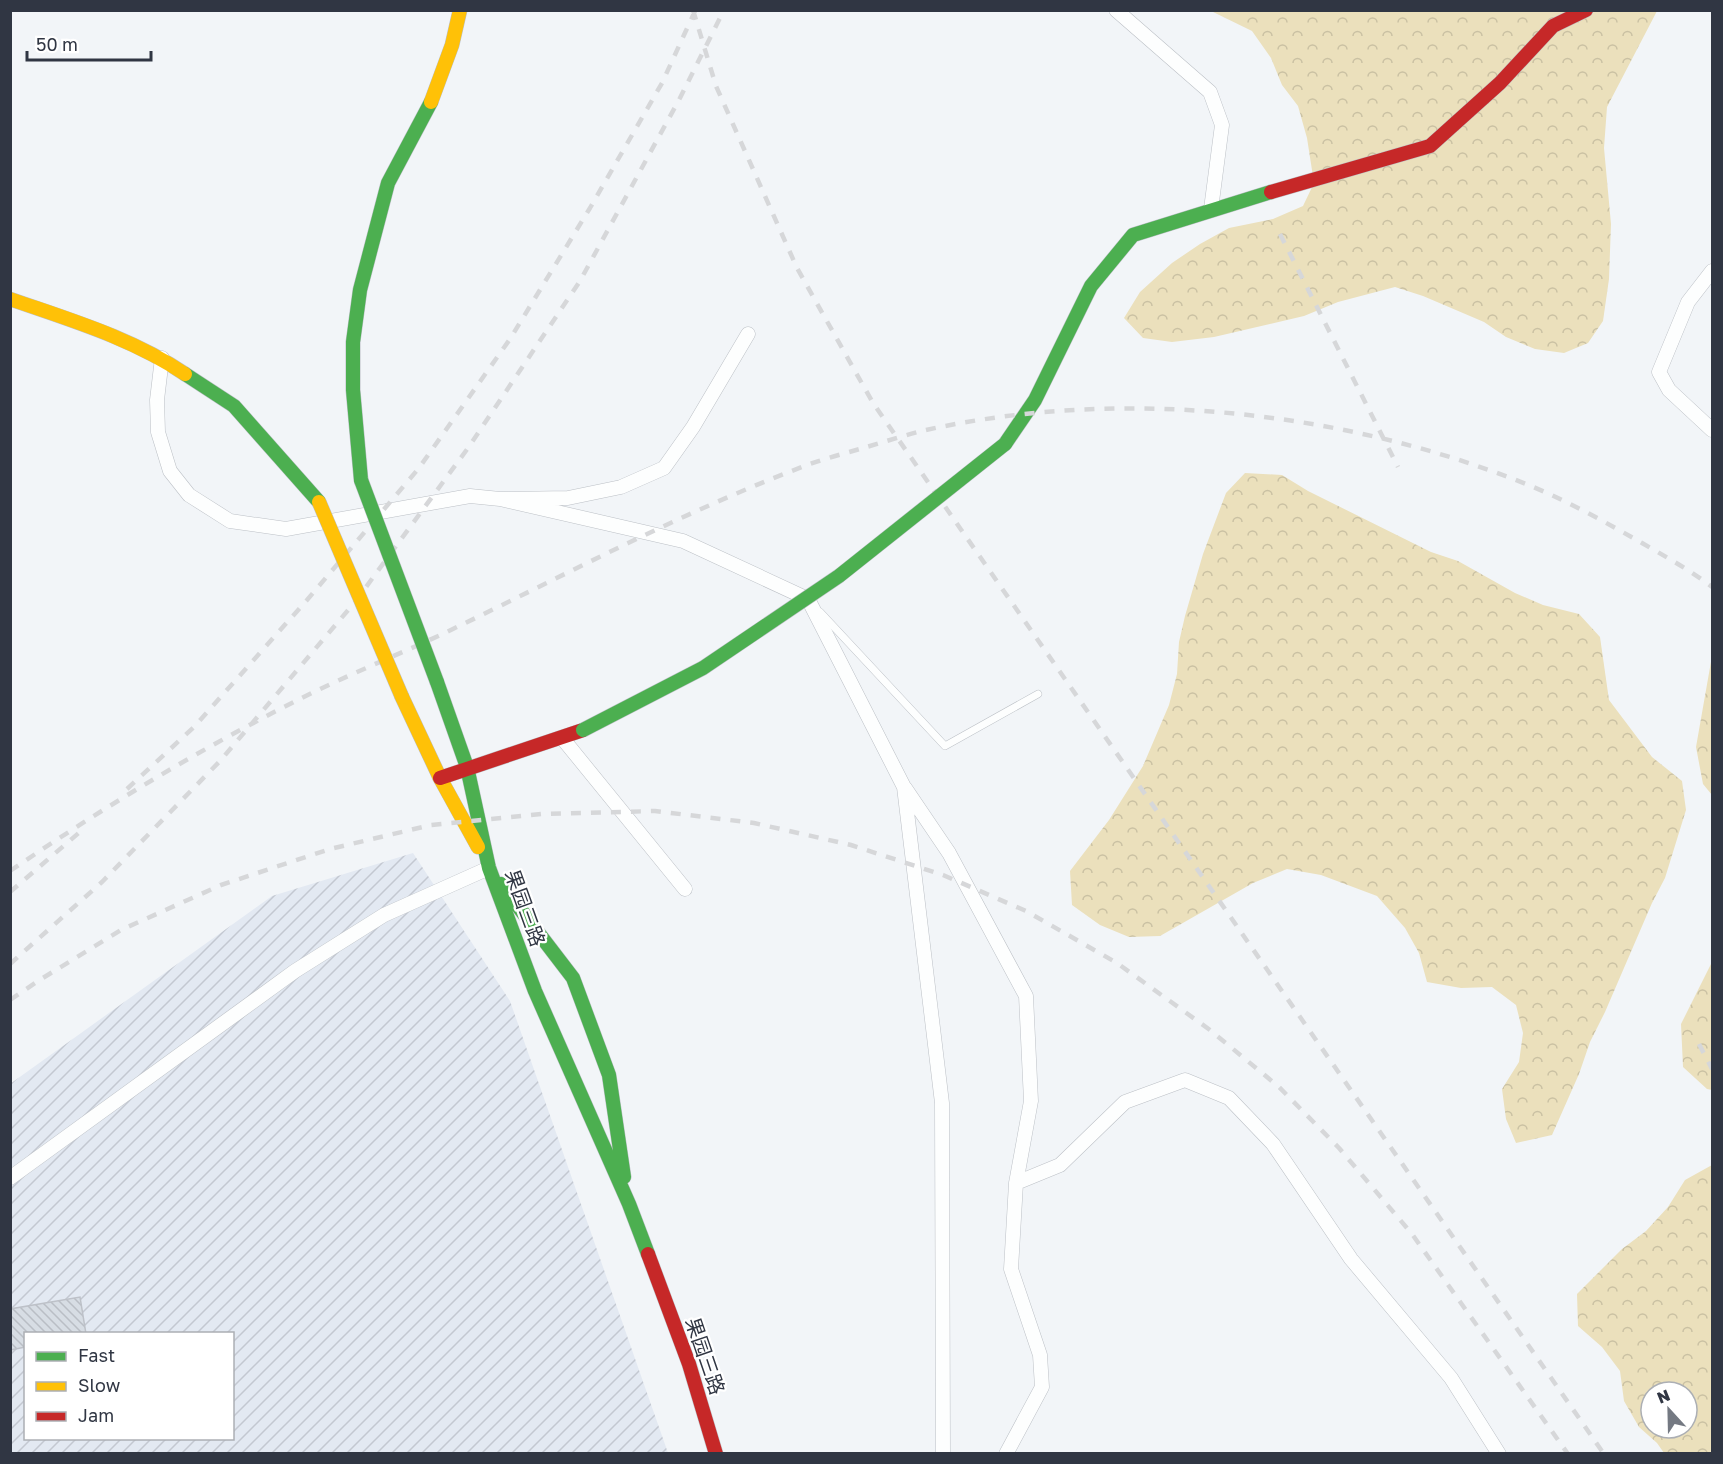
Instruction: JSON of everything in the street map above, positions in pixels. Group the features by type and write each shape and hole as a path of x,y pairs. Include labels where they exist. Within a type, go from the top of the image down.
{"street":[{"path":"460,10 452,45 436,93 388,183 360,290 354,342 353,390 362,480 467,767 489,868"},
{"path":"1116,10 1210,92 1222,125 1211,209"},
{"path":"440,778 467,767 563,739 583,730 703,668 839,576 1005,444 1035,400 1091,286 1133,235 1211,209 1430,146 1500,83 1554,26 1586,10"},
{"path":"1713,271 1688,302 1659,372 1669,390 1713,430"},
{"path":"10,299 109,334 162,358 234,406 320,502 402,697 440,778 489,868"},
{"path":"162,358 157,400 158,432 170,471 189,495 230,522 286,529 470,496 500,499 568,498 621,487 664,468 693,427 748,334"},
{"path":"500,499 682,541 808,599 904,787 949,853 1026,996 1031,1101 1016,1183 1011,1269 1040,1355 1042,1387 1006,1454"},
{"path":"563,739 685,889"},
{"path":"904,787 942,1103 943,1454"},
{"path":"10,1178 295,970 384,915 489,868"},
{"name":"果园三路","path":"489,868 535,991 629,1204 689,1364 716,1454"},
{"name":"果园三路","path":"489,868 573,978 609,1075 629,1204"},
{"path":"1016,1183 1060,1166 1125,1102 1185,1080 1229,1098 1273,1144 1351,1259 1451,1378 1500,1454"}],"lane":[{"path":"808,599 945,746 1038,694"}],"shaded area":[{"path":"413,853 510,1001 668,1453 11,1453 10,1084 272,896"}],"green space":[{"path":"1211,11 1657,11 1607,107 1604,148 1611,224 1609,279 1603,321 1588,343 1564,353 1535,349 1506,337 1484,322 1423,296 1395,287 1338,302 1304,316 1214,337 1172,342 1143,338 1124,318 1140,292 1172,263 1229,228 1273,219 1303,206 1314,183 1307,138 1298,106 1282,85 1271,58 1252,31"},
{"path":"1245,473 1282,475 1308,491 1431,552 1458,561 1515,593 1543,605 1579,614 1600,637 1609,700 1652,757 1682,781 1686,810 1665,878 1590,1042 1579,1074 1552,1135 1516,1143 1506,1119 1502,1089 1519,1062 1523,1033 1516,1005 1492,987 1461,988 1427,982 1419,953 1405,928 1377,896 1321,875 1287,869 1253,883 1160,936 1129,937 1100,925 1072,905 1070,871 1109,820 1143,766 1169,705 1177,674 1179,642 1203,554 1226,493"},
{"path":"1712,656 1712,795 1703,784 1696,747"},
{"path":"1712,962 1712,1090 1707,1089 1683,1067 1681,1024"},
{"path":"1712,1165 1712,1453 1664,1453 1654,1440 1699,1440 1699,1380 1639,1380 1639,1427 1624,1401 1620,1371 1602,1347 1578,1326 1577,1294 1622,1249 1646,1231 1668,1207 1685,1180"}],"building":[{"path":"80,1297 86,1332 24,1332 24,1347 10,1350 10,1309"}],"railway":[{"path":"693,10 716,86 797,268 873,403 1604,1454"},
{"path":"10,964 102,882 220,761 355,602 468,448 580,281 680,98 724,10"},
{"path":"127,789 194,727 307,600 419,468 510,339 590,208 662,83 695,11"},
{"path":"1280,234 1398,467"},
{"path":"10,871 159,776 274,712 676,521 810,464 926,430 1000,417 1076,410 1153,409 1230,413 1306,423 1382,438 1455,459 1541,490 1628,535 1712,587"},
{"path":"10,1000 121,930 221,885 330,849 431,825 542,814 655,811 754,823 851,845 943,875 1026,911 1117,963 1210,1030 1279,1087 1339,1148 1412,1234 1568,1454"},
{"path":"10,892 81,831"},
{"path":"1699,1044 1712,1069"}],"traffic: fast":[{"path":"361,480 353,390 353,342 360,290 388,183 431,102"},
{"path":"1005,444 1035,400 1091,286 1133,235 1271,192"},
{"path":"185,374 234,406 319,502"},
{"path":"583,730 703,668 839,576 1005,444"},
{"path":"361,480 437,682"},
{"path":"437,682 467,767 489,868"},
{"path":"489,868 535,991 629,1204 648,1254"},
{"path":"501,884 573,978 609,1075 624,1177"}],"traffic: slow":[{"path":"431,102 452,45 460,10"},
{"path":"10,299 122,340 165,361 185,374"},
{"path":"319,502 402,697"},
{"path":"402,697 440,778 478,847"}],"traffic: jam":[{"path":"1271,192 1430,146 1500,83 1553,26 1586,10"},
{"path":"440,778 583,730"},
{"path":"648,1254 689,1364 716,1454"}]}
